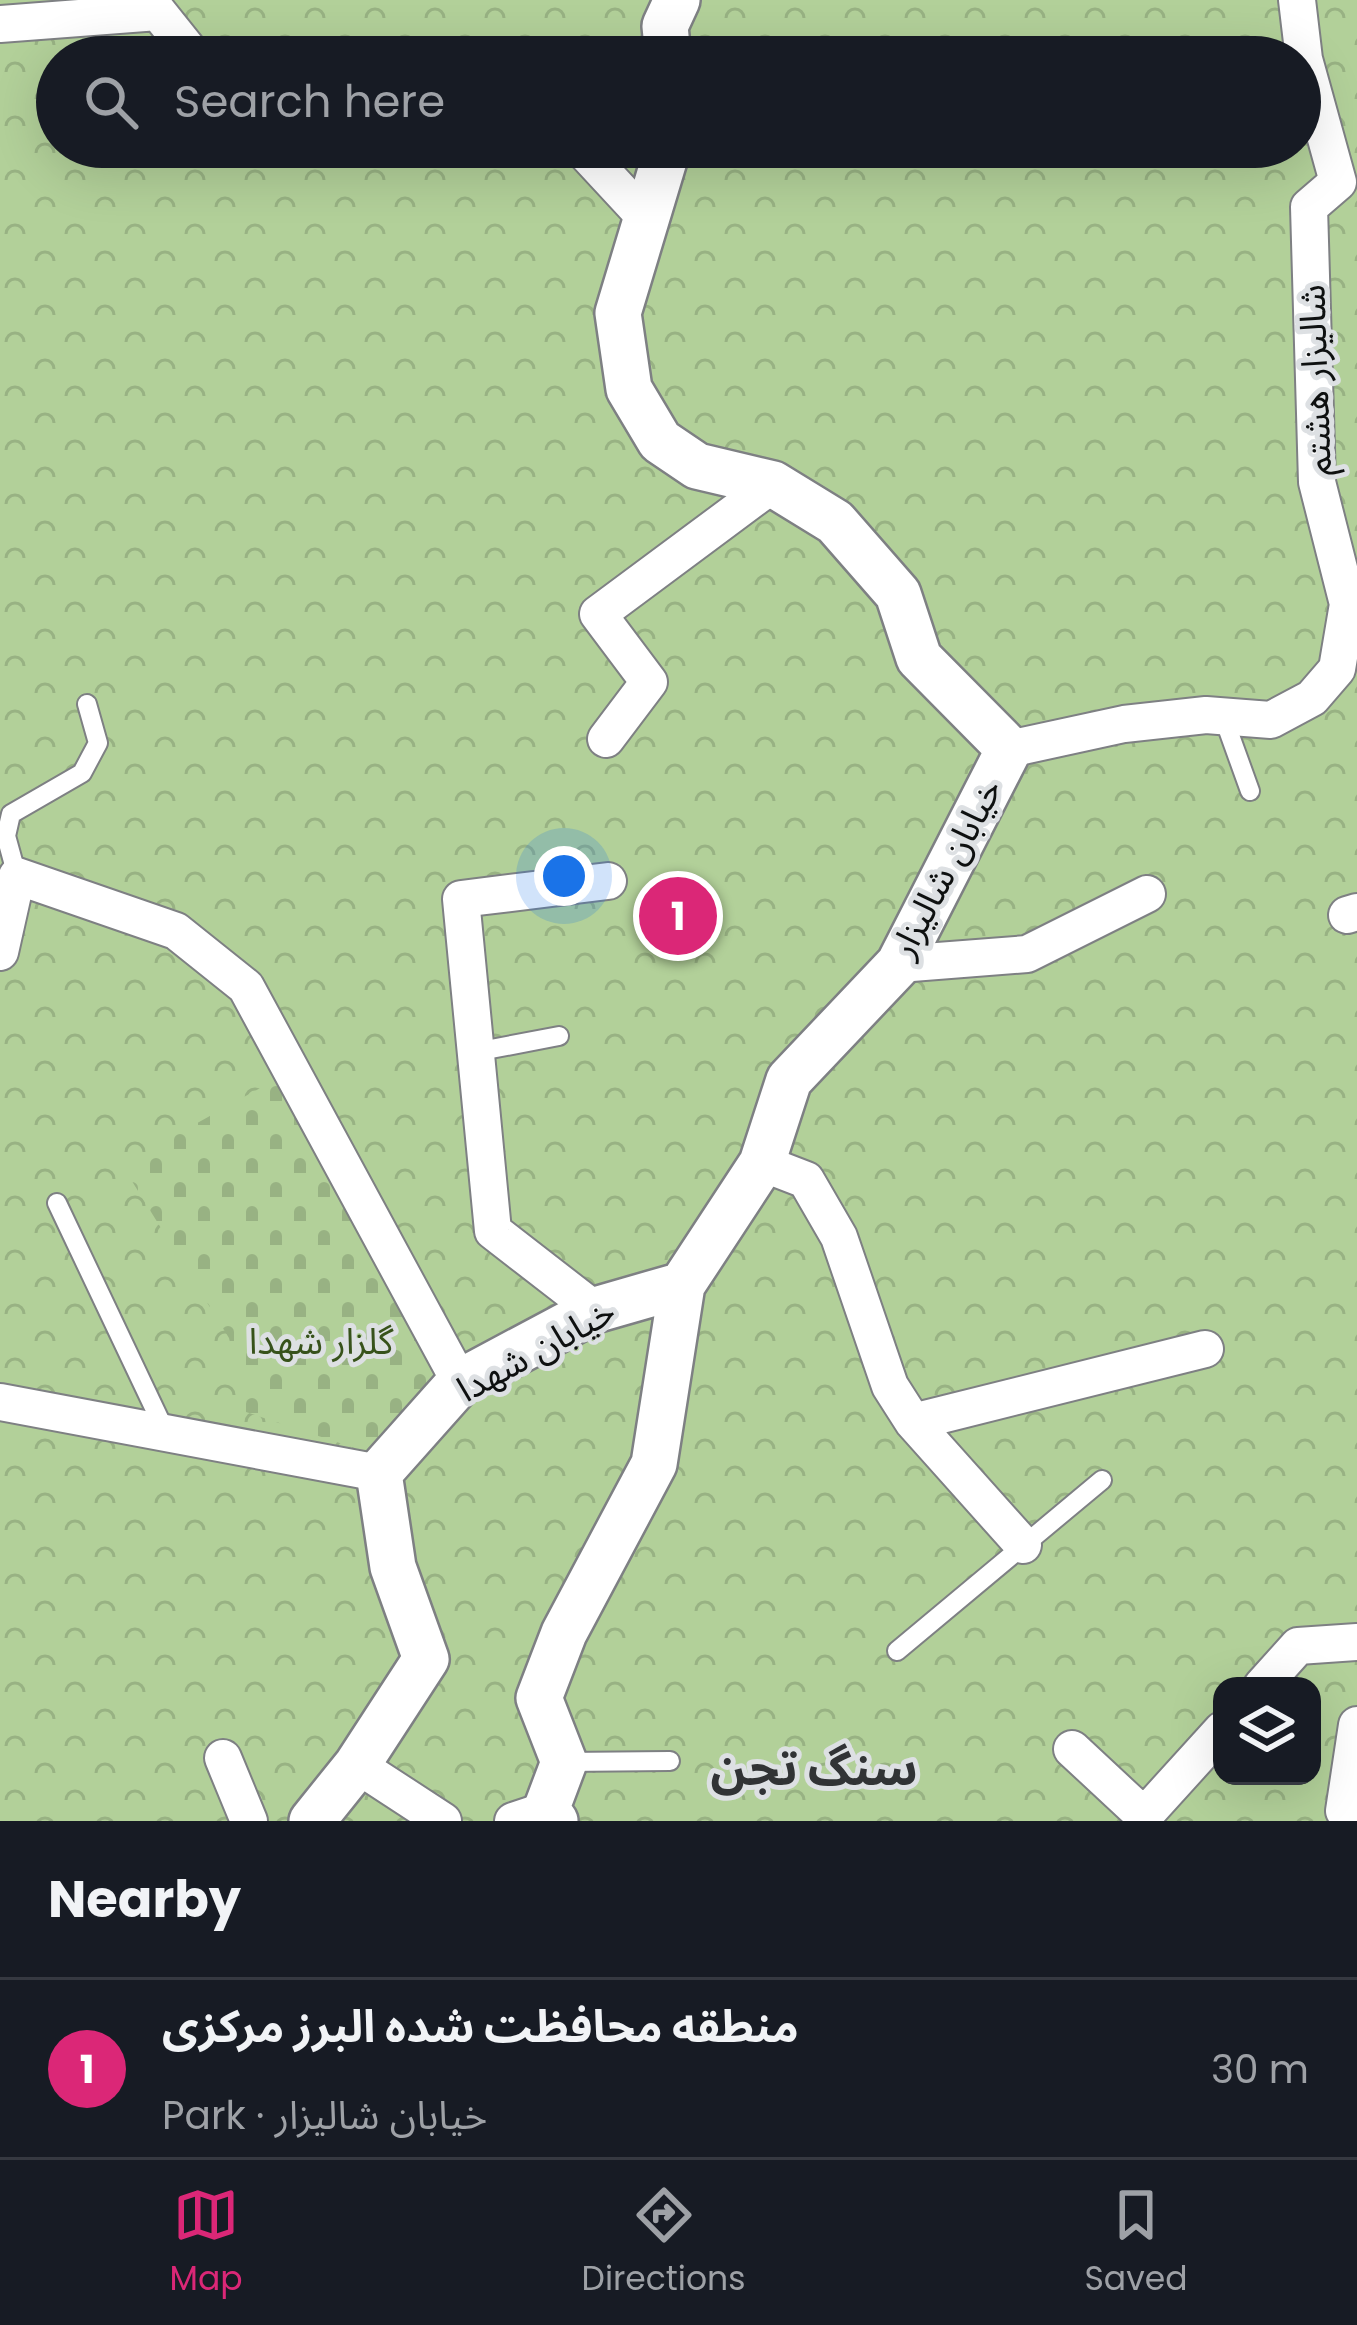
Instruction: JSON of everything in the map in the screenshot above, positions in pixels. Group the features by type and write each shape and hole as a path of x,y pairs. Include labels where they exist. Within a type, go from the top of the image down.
{"street":[{"path":"665,36 664,26 676,0"},
{"path":"1298,0 1302,36"},
{"path":"0,25 158,12 177,36"},
{"path":"1321,107 1348,182"},
{"path":"600,168 644,215"},
{"name":"خیابان شالیزار","path":"564,1762 539,1698 564,1633 654,1464 682,1285 762,1163 788,1080 899,964 1009,748 920,658 898,594 835,522 773,484 697,466 660,441 629,389 619,313 661,168"},
{"name":"شالیزار هشتم","path":"1009,748 1124,724 1222,716 1271,720 1312,698 1347,666 1348,604 1317,482 1309,207 1348,182"},
{"path":"606,739 649,682 598,614 773,484"},
{"path":"0,952 17,876 176,932 246,986 460,1382"},
{"path":"595,1310 493,1231 460,899 608,880"},
{"path":"899,964 1028,954 1147,894"},
{"path":"762,1163 806,1180 839,1237 890,1386 914,1422 1023,1545"},
{"name":"خیابان شهدا","path":"379,1473 460,1382 595,1310 682,1285"},
{"path":"914,1422 1205,1349"},
{"path":"0,1402 379,1473 393,1567 426,1659 356,1765 312,1821"},
{"path":"1270,1677 1298,1646 1357,1642"},
{"path":"1345,1811 1357,1725"},
{"path":"1072,1750 1144,1816 1213,1740"},
{"path":"223,1759 249,1821"},
{"path":"538,1817 564,1762"},
{"path":"356,1765 443,1821"}],"lane":[{"path":"17,876 3,834 11,814 82,773 98,743 87,704"},
{"path":"1222,716 1250,791"},
{"path":"475,1052 559,1036"},
{"path":"57,1203 166,1433"},
{"path":"897,1651 1102,1480"},
{"path":"564,1762 670,1761"}],"green space":[{"path":"0,0 1357,0 1357,1821 0,1821"},
{"name":"گلزار شهدا","path":"278,1078 437,1373 370,1453 246,1412 229,1338 122,1165"}],"place":[{"name":"منطقه محافظت شده البرز مرکزی","path":"678,916"}],"district":[{"name":"سنگ تجن","path":"814,1768"}]}
